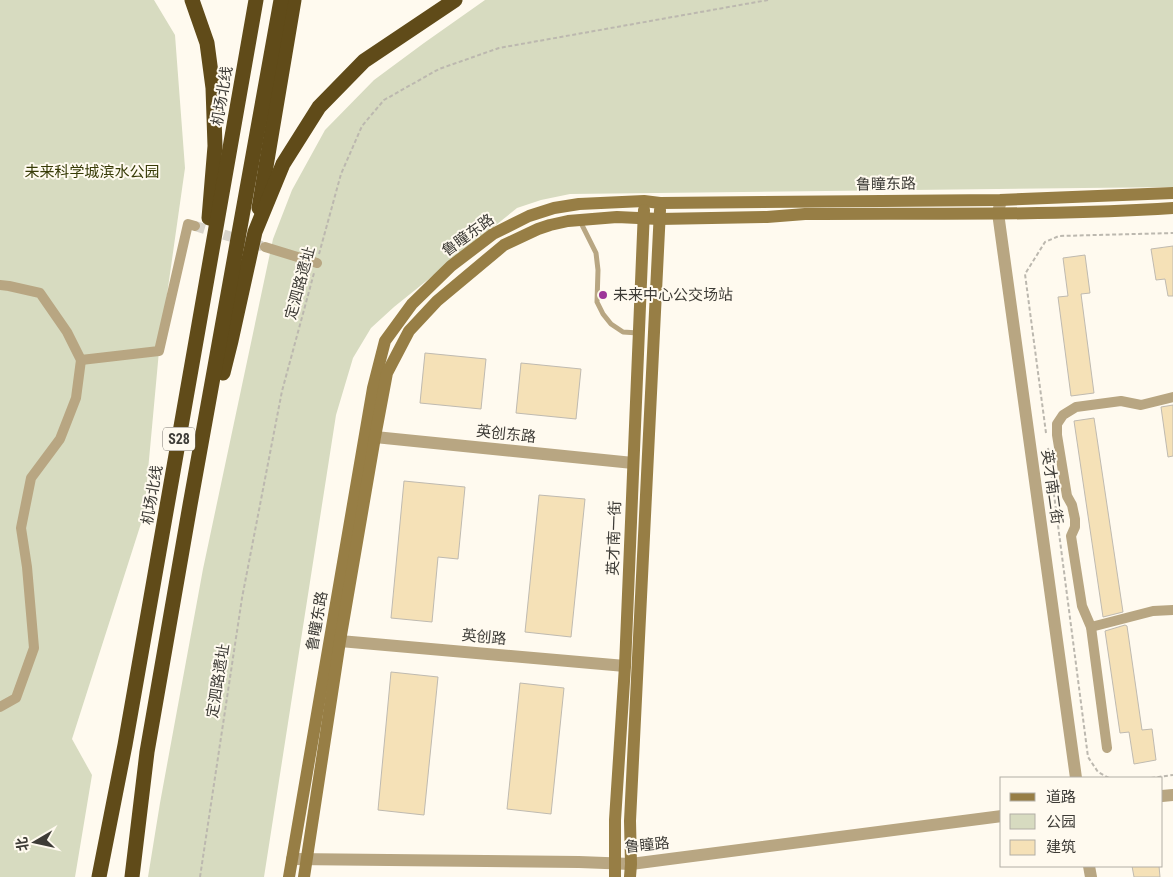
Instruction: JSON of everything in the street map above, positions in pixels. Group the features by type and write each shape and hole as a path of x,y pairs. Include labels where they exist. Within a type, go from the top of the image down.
{"highway":[{"path":"192,0 207,43 213,88 215,146 202,309"},
{"name":"机场北线","path":"99,877 127,735 256,0"},
{"name":"S28","path":"132,877 147,752 281,0"},
{"path":"190,505 231,341 254,232 294,0"},
{"path":"254,232 284,164 320,107 364,61 455,0"}],"main road":[{"name":"鲁瞳东路","path":"289,877 373,388 385,341 412,304 452,266 494,234 529,216 554,208 579,204 644,201 660,203 1000,200 1173,193"},
{"name":"英才南一街","path":"615,877 615,820 645,218 644,201"},
{"name":"英才南一街","path":"631,871 630,821 660,203"},
{"name":"鲁瞳东路","path":"304,877 340,640 387,373 409,331 437,301 504,245 550,225 568,221 617,217 659,219 767,217 805,214 1044,214 1173,208"}],"street":[{"name":"英才南二街","path":"1000,200 998,213 1076,777"},
{"path":"81,360 159,351 188,224 195,226"},
{"path":"265,247 317,263"},
{"path":"0,286 9,286 40,293 67,332 81,360 76,398 60,439 31,478 21,528 27,567 34,648 16,698 0,707"},
{"path":"1107,748 1091,627 1082,606 1071,536 1075,527 1075,519 1067,496 1057,435 1057,424 1063,415 1076,407 1121,401 1141,405 1173,397"},
{"name":"英创东路","path":"375,437 633,463"},
{"path":"1091,627 1153,611 1173,610"},
{"name":"英创路","path":"340,640 624,666"},
{"name":"鲁瞳路","path":"292,859 579,862 615,864 631,871 1000,816"}],"lane":[{"path":"580,220 596,254 598,270 597,302 603,314 611,324 623,332 639,333"}],"path":[{"name":"定泗路遗址","path":"200,877 242,598 282,390 341,174 362,126 384,100 439,69 499,48 768,0"},
{"path":"1158,777 1173,775"}],"green space":[{"name":"未来科学城滨水公园","path":"0,0 154,0 175,35 185,168 159,351 144,514 72,739 92,775 75,877 0,877"},
{"path":"485,0 1173,0 1173,187 570,194 541,200 517,208 394,307 371,328 353,358 336,415 264,877 148,877 203,569 273,239 292,190 325,130 374,80"}],"building":[{"path":"1173,246 1173,296 1168,296 1165,279 1156,280 1151,249"},
{"path":"1085,255 1090,293 1081,294 1094,393 1071,396 1058,297 1068,296 1063,258"},
{"path":"425,353 486,359 481,409 420,403"},
{"path":"521,363 581,369 576,419 516,413"},
{"path":"1173,405 1173,456 1168,457 1161,407"},
{"path":"1094,418 1123,612 1103,617 1074,421"},
{"path":"404,481 465,487 458,559 438,557 432,622 391,618"},
{"path":"539,495 585,499 571,637 525,632"},
{"path":"1127,626 1142,730 1152,729 1156,760 1134,764 1129,732 1120,733 1105,631"},
{"path":"391,672 438,677 424,815 378,810"},
{"path":"520,683 564,688 551,814 507,809"},
{"path":"1132,867 1159,867 1160,877 1134,877"}],"tunnel":[{"path":"195,226 265,247"}],"place":[{"name":"未来中心公交场站","path":"603,295"}]}
